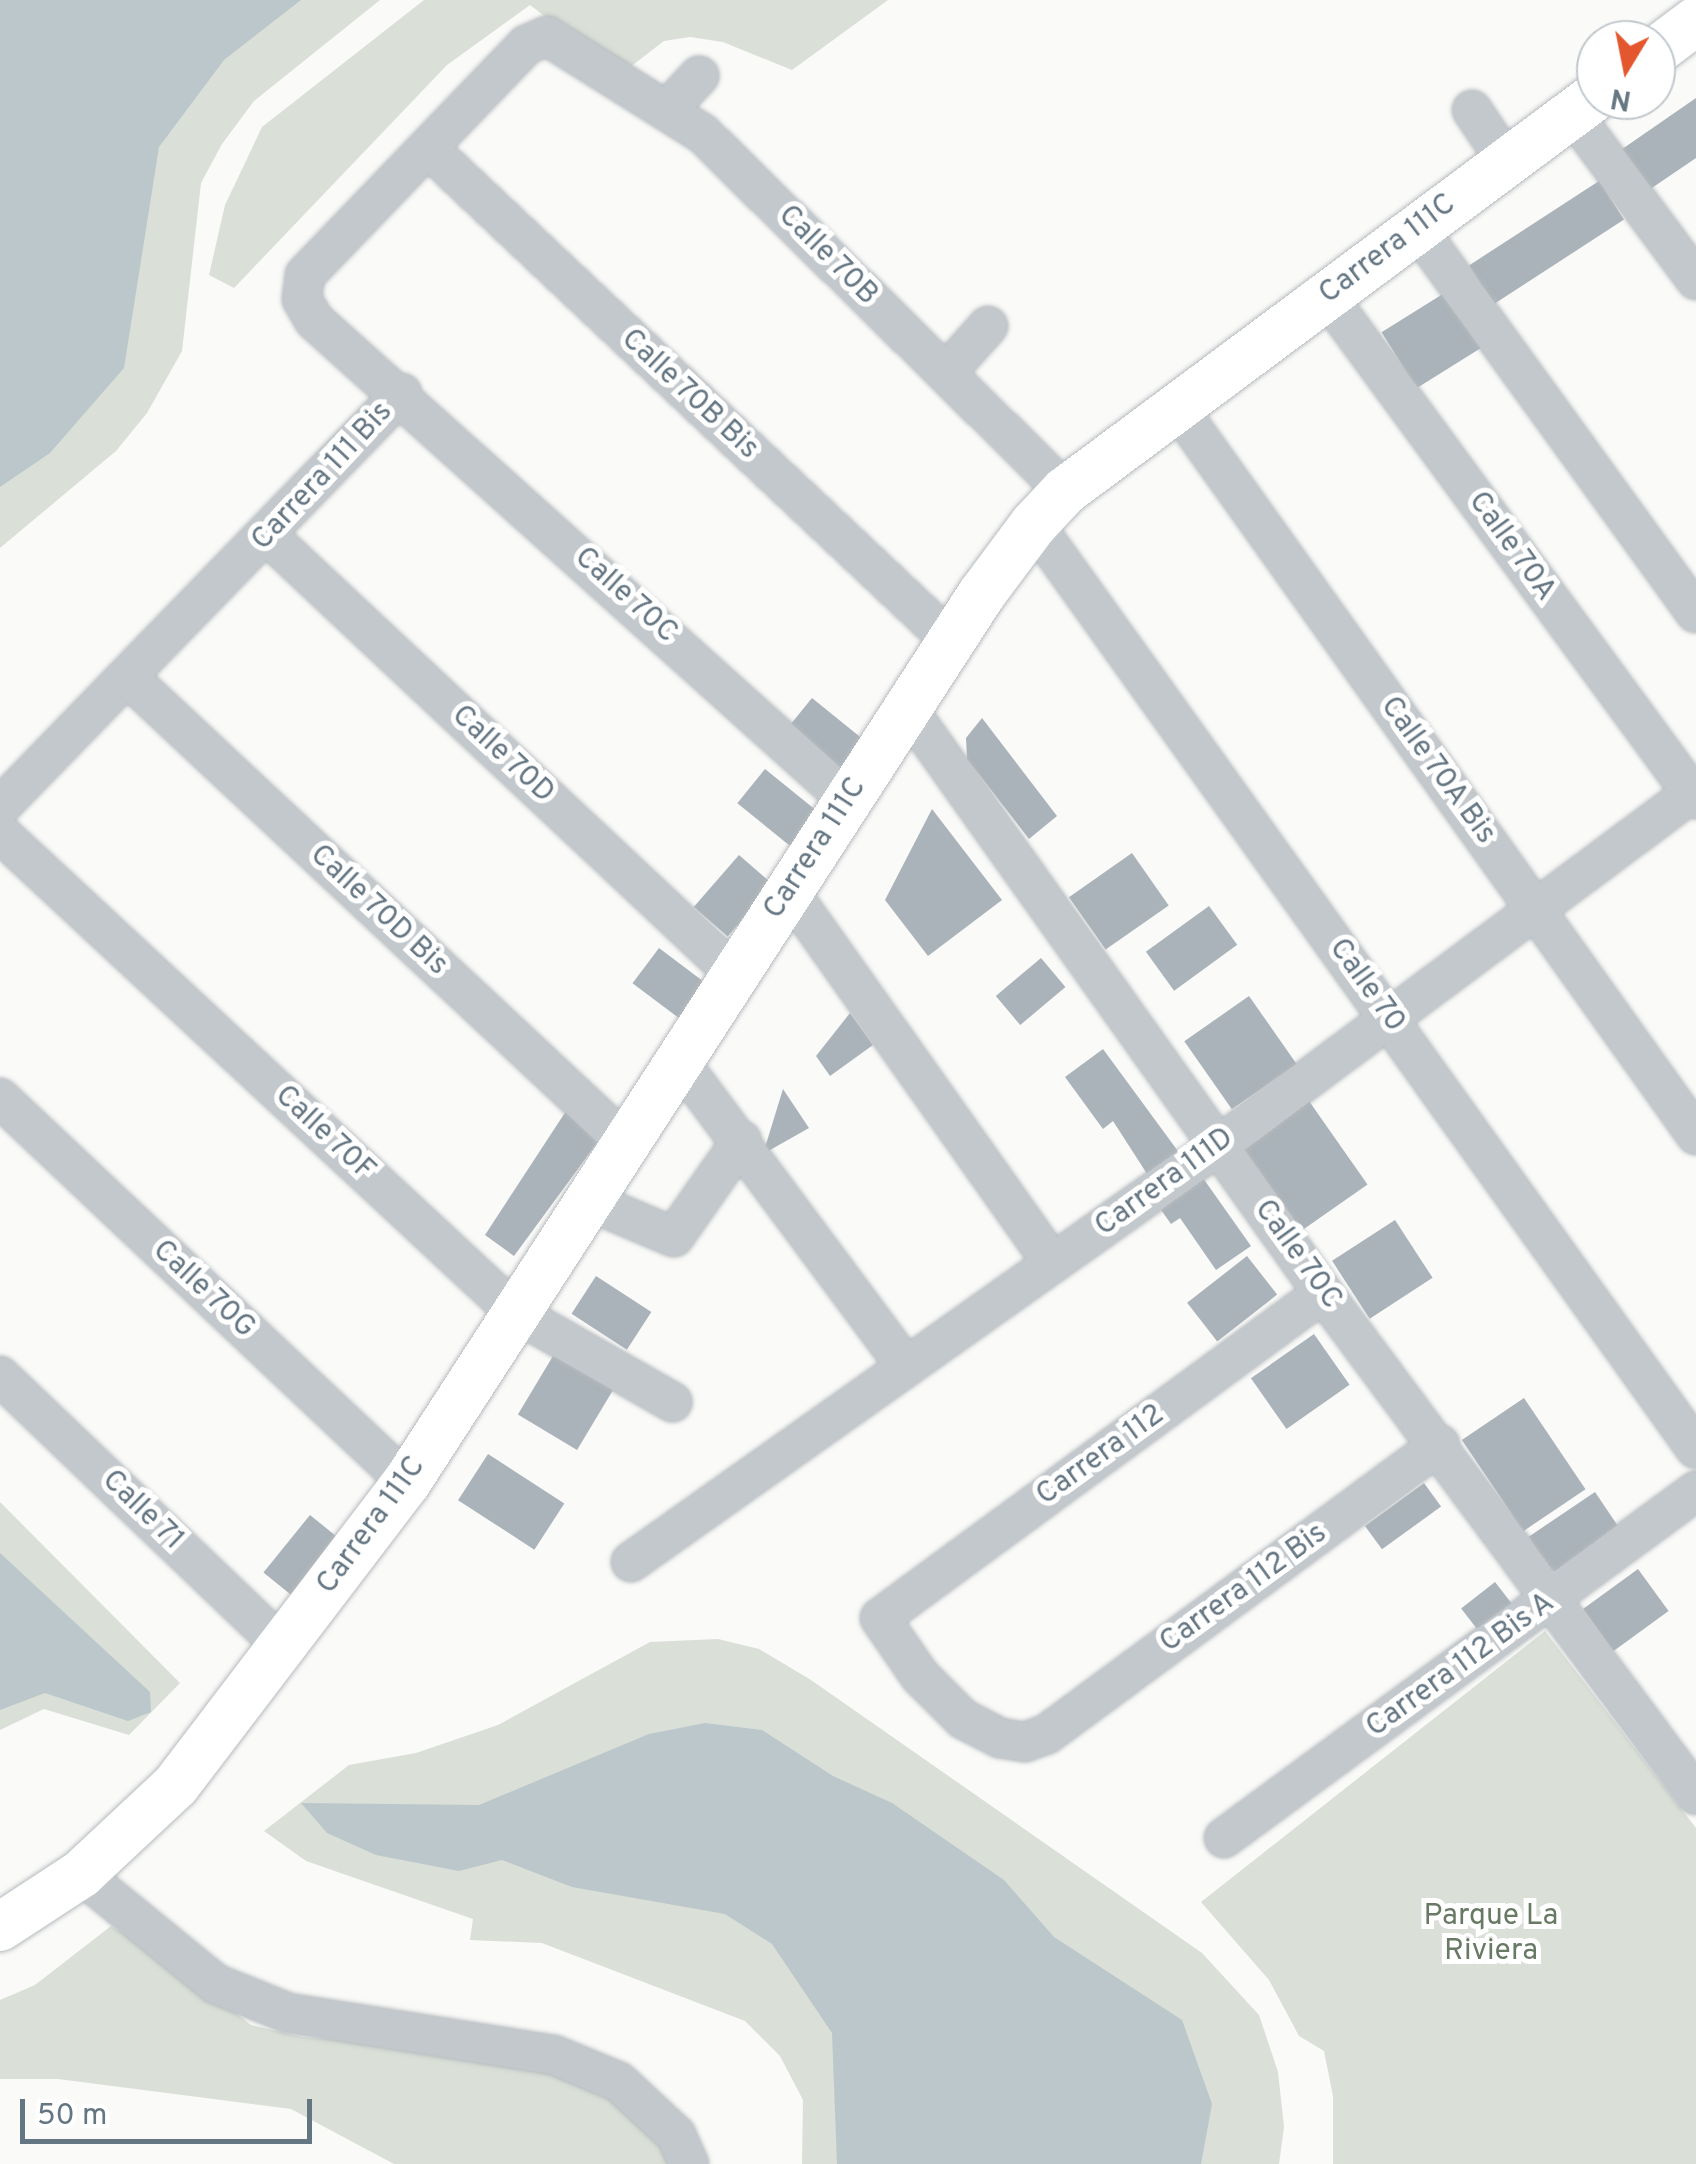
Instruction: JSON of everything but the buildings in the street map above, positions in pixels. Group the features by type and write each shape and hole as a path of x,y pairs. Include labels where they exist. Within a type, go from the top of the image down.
{"main road":[{"name":"Carrera 111C","path":"0,1927 81,1874 126,1836 198,1756 284,1647 406,1482 951,641 1050,508 1177,407 1576,110"}],"street":[{"name":"Carrera 111 Bis","path":"0,807 130,679 402,392 314,320 302,287 304,275 526,45 548,36 568,45"},
{"name":"Calle 70B","path":"568,45 703,134 946,372 1050,508"},
{"path":"667,110 699,76"},
{"path":"1472,110 1507,162"},
{"path":"1594,120 1696,280"},
{"name":"Calle 70B Bis","path":"428,148 951,641"},
{"path":"1417,228 1696,613"},
{"name":"Calle 70A","path":"1327,296 1694,796"},
{"path":"946,372 988,326"},
{"name":"Calle 70C","path":"402,392 848,800"},
{"name":"Calle 70A Bis","path":"1177,407 1696,1135"},
{"name":"Calle 70","path":"1050,508 1388,1017 1696,1449"},
{"name":"Calle 70D","path":"268,536 735,974"},
{"name":"Calle 70D Bis","path":"130,679 626,1143"},
{"name":"Calle 70C","path":"908,708 1323,1293 1440,1444 1552,1601 1684,1754 1696,1795"},
{"name":"Carrera 111D","path":"631,1562 1218,1146 1533,906 1694,796"},
{"name":"Calle 70F","path":"0,833 516,1313 672,1402"},
{"path":"790,890 1052,1263"},
{"path":"680,1061 905,1365"},
{"name":"Calle 70G","path":"0,1098 406,1482"},
{"path":"589,1201 674,1237 742,1140"},
{"name":"Carrera 112","path":"1048,1734 1025,1742 1000,1738 963,1719 920,1676 880,1618 1323,1293"},
{"name":"Calle 71","path":"0,1376 284,1647"},
{"name":"Carrera 112 Bis","path":"1048,1734 1440,1444"},
{"name":"Carrera 112 Bis A","path":"1224,1838 1552,1601 1696,1491"},
{"path":"81,1874 216,1984 288,2013 554,2055 619,2082 676,2135 689,2164"}],"green space":[{"path":"0,0 380,0 254,101 222,144 201,183 182,351 147,413 116,451 0,548"},
{"path":"424,0 888,0 792,70 723,42 690,37 664,41 621,74 530,5 447,65 234,288 209,275 225,205 262,127"},
{"path":"0,1502 180,1683 129,1735 44,1709 0,1730"},
{"name":"Parque La Riviera","path":"1545,1631 1696,1828 1696,2164 1333,2164 1333,2096 1324,2051 1299,2036 1269,1980 1201,1902"},
{"path":"718,1639 759,1649 811,1680 1202,1953 1259,2015 1278,2072 1284,2127 1279,2164 802,2164 803,2100 780,2056 745,2021 542,1943 470,1940 473,1919 306,1861 264,1831 349,1765 416,1753 498,1725 650,1642"},
{"path":"111,1926 173,1963 251,2025 303,2037 515,2055 601,2086 678,2164 394,2164 291,2109 58,2079 0,2079 0,2000 35,1985"}],"shaded area":[{"path":"0,0 301,0 224,60 159,147 124,368 50,453 0,487"},
{"path":"0,1553 150,1692 151,1712 128,1721 45,1693 0,1710"},
{"path":"705,1723 762,1730 833,1776 892,1803 1004,1880 1054,1937 1182,2020 1212,2104 1201,2164 837,2164 832,2033 772,1944 725,1914 572,1887 502,1860 459,1871 376,1855 327,1833 301,1803 479,1805 649,1734"}]}
